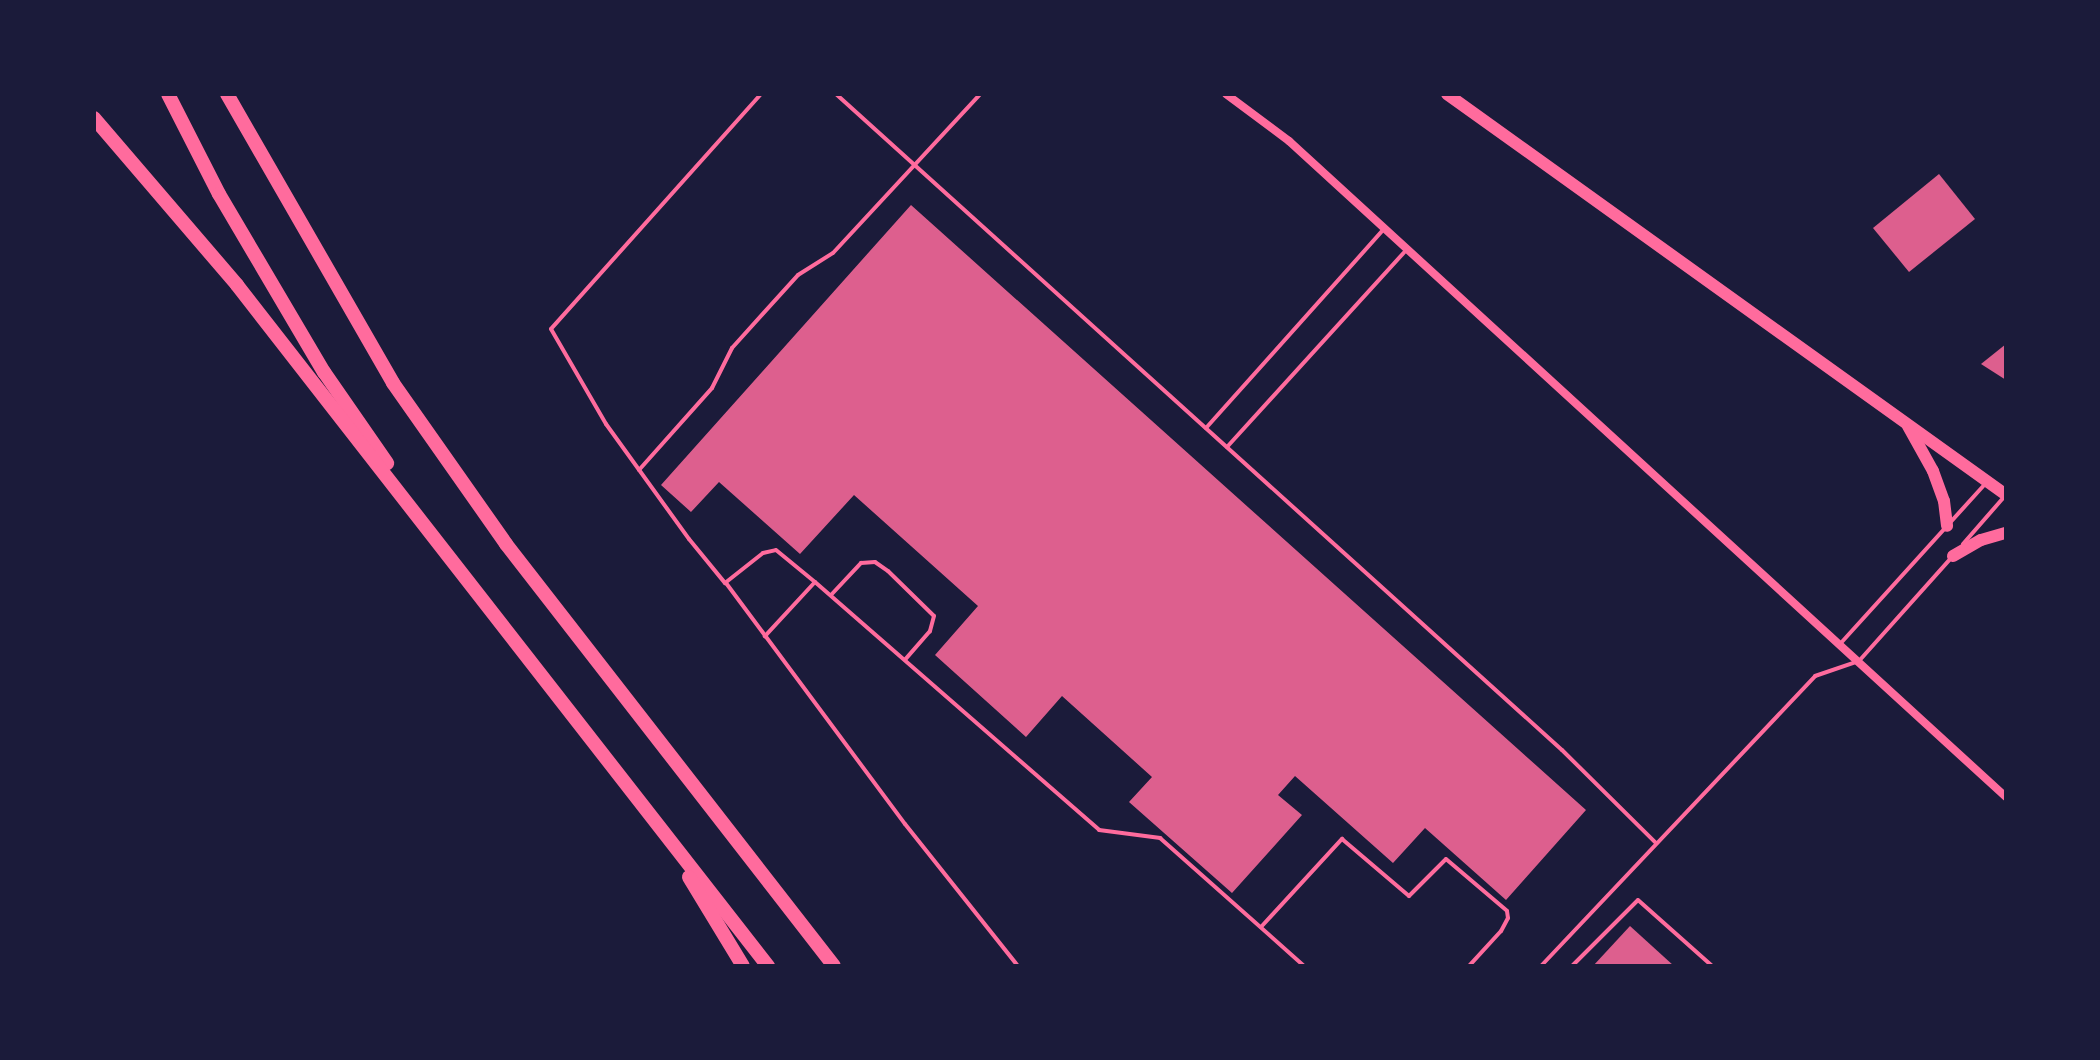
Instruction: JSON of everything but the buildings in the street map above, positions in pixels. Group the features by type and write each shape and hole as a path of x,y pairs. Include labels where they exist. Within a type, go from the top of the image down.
{"highway":[{"path":"168,94 219,194 324,372 472,585"},
{"path":"227,94 393,383 488,519 834,966"},
{"path":"237,94 246,131"},
{"path":"1449,95 2006,495"},
{"path":"94,118 237,285 768,966"},
{"path":"1907,423 1933,471 1944,501 1947,526"},
{"path":"1953,556 2006,533"},
{"path":"656,822 743,966"}],"street":[{"path":"1226,94 1289,141 2006,797"}],"lane":[{"path":"761,94 551,329 606,424 639,470 905,824 1018,966"},
{"path":"836,94 1562,750 1656,843"},
{"path":"639,470 712,388 739,339 798,275 833,253 980,94"},
{"path":"1206,428 1384,229"},
{"path":"1227,447 1407,249"},
{"path":"1840,644 1987,481"},
{"path":"1541,966 1815,676 1859,661 2006,495"},
{"path":"725,583 763,553 776,550 1099,830 1160,838 1304,966"},
{"path":"831,595 861,563 875,562 888,571 934,616 930,631 905,660"},
{"path":"765,636 814,581"},
{"path":"1261,927 1342,839 1409,896 1446,859 1507,911 1501,931 1469,966"},
{"path":"1572,966 1638,900 1712,966"}]}
